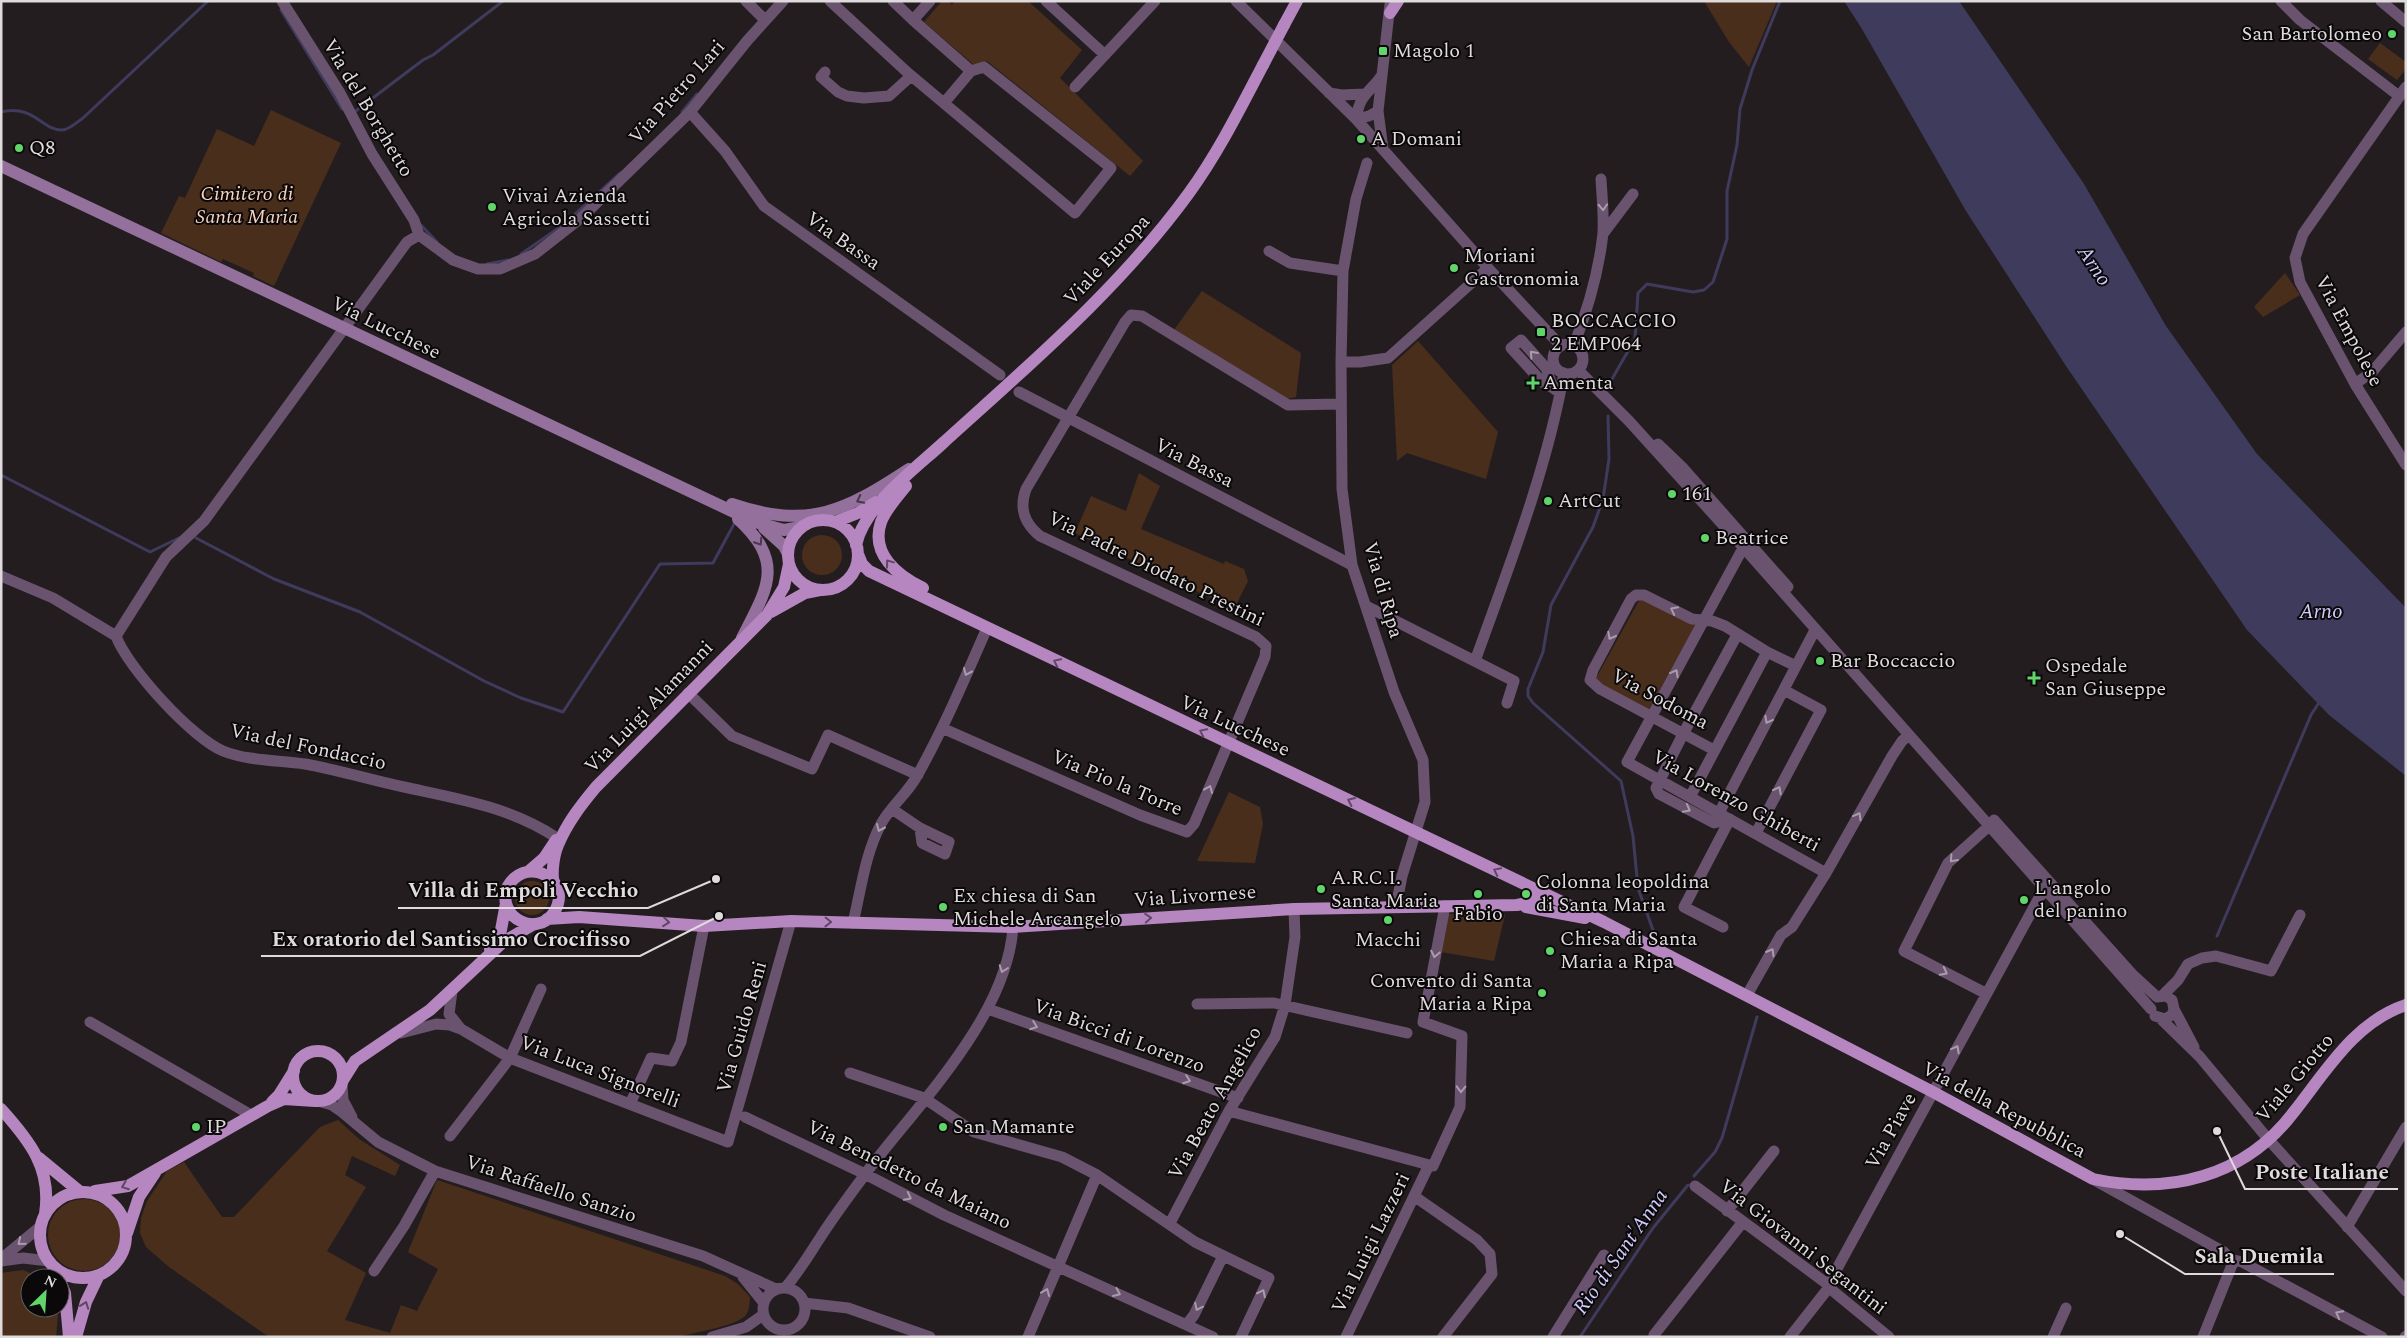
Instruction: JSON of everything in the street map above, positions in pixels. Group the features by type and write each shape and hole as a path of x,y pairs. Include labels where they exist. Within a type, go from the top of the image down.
{"main road":[{"name":"Viale Europa","path":"857,549 861,528 885,497 1086,310 1142,253 1205,169 1297,1"},
{"path":"1390,7 1398,1"},
{"name":"Via Lucchese","path":"1,166 756,522 784,530 801,527 817,520 835,522 848,531 862,564 869,571 1604,922"},
{"path":"675,484 752,510 774,515 823,513 846,507 868,496 930,455"},
{"path":"930,455 893,502 881,524 880,539 883,554 887,564 899,575 962,609 987,628"},
{"name":"Viale Europa","path":"835,522 858,513 885,497"},
{"path":"709,500 748,528 761,544 767,560 768,576 764,595 741,640"},
{"name":"Via Lucchese","path":"756,522 774,536 788,559 792,572 804,584 820,590"},
{"path":"788,559 794,535 801,527"},
{"path":"820,590 830,589 847,580 857,564 857,549"},
{"name":"Via Luigi Alamanni","path":"529,871 544,858 576,811 596,787 766,615 784,587 788,559"},
{"name":"Via Luigi Alamanni","path":"766,615 805,593 820,590"},
{"name":"Via Luigi Alamanni","path":"553,881 557,847 561,834"},
{"path":"529,871 542,873 553,881 558,889 558,906 547,920"},
{"name":"Via Livornese","path":"484,958 501,930 509,885 514,878 529,871"},
{"name":"Via Livornese","path":"1517,905 1537,900 1537,896 1527,886"},
{"path":"506,902 513,916 519,921 534,924"},
{"name":"Via Livornese","path":"43,1220 56,1201 71,1193 118,1189 251,1115 284,1099 317,1101 332,1097 350,1066 370,1049 430,1010 484,958 513,935 534,924 547,920 588,918 704,926 792,921 1013,927 1294,909 1517,905 1604,922"},
{"name":"Via della Repubblica","path":"1604,922 1933,1092 2093,1179"},
{"name":"Viale Giotto","path":"2093,1179 2120,1185 2149,1186 2195,1179 2250,1154 2292,1115 2348,1043 2376,1019 2406,1004"},
{"name":"Via Livornese","path":"268,1106 279,1095 300,1058 306,1054 320,1051 344,1055 370,1049"},
{"path":"328,1052 340,1063 342,1082"},
{"path":"294,1071 293,1079 301,1094 317,1101"},
{"path":"1,1108 38,1158 83,1192 104,1196 117,1208 125,1223 127,1236"},
{"path":"38,1158 47,1189 41,1244 53,1268"},
{"name":"Via Livornese","path":"51,1264 63,1273 75,1277 87,1278 99,1275 110,1269 119,1260 125,1248 139,1197 158,1168"},
{"path":"76,1337 86,1302 99,1275"},
{"path":"67,1318 69,1337"}],"street":[{"name":"Via del Borghetto","path":"282,1 340,93 372,154 414,220 418,235"},
{"path":"746,1 766,20"},
{"name":"Via Pietro Lari","path":"418,235 464,266 489,270 515,264 535,254 556,239 690,112 783,1"},
{"path":"830,1 911,76 1074,213 1111,168 984,67 971,71 944,103"},
{"path":"893,1 971,71"},
{"path":"913,20 930,1"},
{"path":"1046,1 1105,55"},
{"path":"1075,87 1155,1"},
{"path":"1236,1 1356,119 1488,268 1561,346"},
{"path":"2281,1 2300,20 2402,92"},
{"path":"2381,1 2406,22"},
{"path":"1383,149 1378,111 1384,73 1390,7"},
{"path":"824,72 821,77 838,92 847,96 864,98 889,96 911,76"},
{"path":"1356,119 1359,102 1384,73"},
{"name":"Via Empolese","path":"2402,92 2303,234 2295,258 2300,282 2356,384 2406,465"},
{"path":"1329,93 1342,95 1364,94"},
{"path":"1356,119 1369,116 1378,111"},
{"name":"Via Bassa","path":"690,112 725,151 764,206 1000,376"},
{"name":"Via di Ripa","path":"1367,162 1356,199 1343,271 1341,362 1342,489 1352,565 1394,692 1423,760 1425,802 1402,876 1396,907"},
{"path":"1574,345 1586,313 1594,282 1602,234 1601,179"},
{"path":"1602,234 1633,194"},
{"path":"1,576 53,598 116,636 166,557 204,521 400,250 413,237 418,235"},
{"path":"1269,251 1290,263 1343,271"},
{"path":"1341,362 1360,362 1388,358 1488,268"},
{"name":"Via Padre Diodato Prestini","path":"1266,646 1256,637 1044,538 1032,529 1022,511 1022,500 1125,322 1131,315 1142,316 1288,405 1341,404"},
{"path":"2356,384 2372,372 2406,332"},
{"path":"1574,345 1580,350 1583,358 1578,370 1564,373 1554,362 1555,353 1561,346 1574,345"},
{"path":"1578,370 1629,421 2046,890 2151,1009 2154,1016 2161,1019 2200,1057 2268,1139 2406,1291"},
{"path":"1474,662 1530,512 1557,390 1564,373"},
{"name":"Via Bassa","path":"1019,392 1068,420 1352,565"},
{"path":"1629,421 1682,466 1897,713 2120,961 2160,996 2169,998 2200,1057"},
{"path":"1651,718 1743,548"},
{"name":"Via Sodoma","path":"1704,620 1692,619 1644,595 1636,595 1631,599 1593,670 1590,680 1600,689 1651,718 1714,750"},
{"path":"1366,606 1514,681 1507,704"},
{"path":"1704,620 1725,626 1767,652 1796,666"},
{"path":"853,923 870,852 881,823 907,793 918,775 942,728 987,628"},
{"path":"1719,813 1816,630"},
{"path":"1730,820 1714,823 1659,794 1656,788 1737,635"},
{"name":"Via del Fondaccio","path":"116,636 137,670 170,707 195,733 222,751 239,756 333,770 453,797 512,813 561,834"},
{"name":"Via Pio la Torre","path":"942,728 1140,815 1187,832 1194,824 1265,657 1266,646"},
{"path":"1690,797 1767,652"},
{"path":"1756,833 1820,710 1784,690"},
{"path":"688,692 732,736 812,769 828,735 918,775"},
{"name":"Via Lorenzo Ghiberti","path":"1651,718 1627,762 1826,873"},
{"path":"1747,995 1781,935 1792,927 1826,873 1892,756 1908,736"},
{"path":"892,809 920,828"},
{"path":"1723,927 1684,907 1730,820"},
{"path":"1985,993 1904,951 1948,864 1989,826"},
{"name":"Via Piave","path":"1790,1337 1830,1286 1843,1257 1985,993 2040,896 2046,890"},
{"name":"Via Luigi Lazzeri","path":"1346,1337 1414,1196 1460,1107 1462,1036 1423,1022 1445,906"},
{"name":"Via Beato Angelico","path":"1170,1223 1228,1111 1275,1037 1285,1005 1295,937 1294,909"},
{"path":"2151,1009 2152,1002 2178,980 2188,964 2202,958 2216,956 2271,971 2300,915"},
{"name":"Via Guido Reni","path":"728,1142 792,921"},
{"path":"630,1104 651,1058 672,1061 681,1042 704,926"},
{"path":"837,1306 815,1312 796,1328 772,1332 763,1315 766,1296 781,1288 802,1270 818,1240 865,1174 958,1055 988,1009 1012,945 1013,927"},
{"path":"2161,1019 2168,1017 2174,1007 2178,980"},
{"path":"450,1136 510,1058 541,989"},
{"path":"452,990 449,1014 461,1029"},
{"path":"1197,1004 1274,1003 1406,1033"},
{"name":"Via Bicci di Lorenzo","path":"988,1009 1238,1098"},
{"path":"90,1022 251,1115"},
{"path":"392,1036 414,1028 436,1024 450,1025 461,1029"},
{"name":"Via Luca Signorelli","path":"461,1029 510,1058 728,1142"},
{"path":"850,1073 924,1098 974,1132 1062,1157 1097,1175 1170,1223 1195,1242 1269,1278 1241,1337"},
{"name":"Via Raffaello Sanzio","path":"342,1082 346,1106 359,1126"},
{"name":"Via Raffaello Sanzio","path":"317,1101 332,1105 390,1149 435,1170 703,1256 781,1288"},
{"path":"1228,1111 1431,1166"},
{"name":"Via Benedetto da Maiano","path":"744,1117 865,1174 944,1215 1213,1337"},
{"path":"2347,1227 2406,1127"},
{"path":"1727,1211 1774,1151"},
{"path":"374,1271 404,1226 435,1170"},
{"path":"1028,1337 1097,1175"},
{"name":"Via della Repubblica","path":"2093,1179 2224,1252 2230,1259 2242,1262 2382,1337"},
{"name":"Via Giovanni Segantini","path":"1695,1186 1742,1223 1830,1286 1833,1292 1889,1337"},
{"path":"1414,1196 1477,1240 1490,1254 1492,1274 1443,1337"},
{"name":"Via Livornese","path":"1,1260 43,1220"},
{"path":"1654,1335 1742,1223"},
{"path":"1553,1337 1604,1255"},
{"path":"1187,1324 1194,1315 1223,1256"},
{"name":"Via Livornese","path":"1,1260 23,1258 51,1264"},
{"path":"2203,1337 2232,1264 2230,1259"},
{"path":"796,1328 803,1299 802,1270"},
{"name":"Via Raffaello Sanzio","path":"739,1272 764,1302"},
{"path":"781,1288 803,1299 855,1310 930,1337"},
{"path":"2054,1337 2066,1308"},
{"path":"712,1337 746,1327 763,1315"}],"green space":[{"path":"942,1 948,1 952,5 955,1 1028,1 1082,50 1060,78 1143,161 1130,176 987,61 974,65 924,22"},
{"path":"1704,1 1777,1 1749,67 1729,42"},
{"path":"2380,43 2406,62 2406,69 2397,80 2368,59"},
{"name":"Cimitero di Santa Maria","path":"271,110 341,143 274,286 253,276 254,273 223,259 221,262 161,233 179,196 185,198 217,129 254,146"},
{"path":"2285,273 2300,295 2263,317 2254,307"},
{"path":"1202,291 1301,353 1296,397 1286,399 1174,330"},
{"path":"1418,341 1498,432 1486,479 1407,453 1397,461 1392,365"},
{"path":"1139,473 1160,486 1141,529 1224,564 1225,561 1244,569 1248,581 1234,609 1075,533 1091,496 1126,511"},
{"path":"826,535 833,538 839,544 842,555 841,563 833,572 826,575 818,575 811,572 803,563 802,551 805,544 814,536"},
{"path":"1641,597 1696,624 1648,711 1595,680"},
{"path":"1229,792 1260,807 1263,824 1255,863 1197,861"},
{"path":"532,881 539,882 544,886 548,891 548,905 544,910 539,914 532,915 525,914 520,910 516,905 515,898 516,891 520,886 525,882"},
{"path":"1447,914 1505,915 1494,961 1441,952"},
{"path":"338,1120 359,1139 400,1165 395,1176 352,1156 345,1175 366,1187 327,1251 366,1273 345,1320 390,1333 401,1305 417,1311 438,1269 408,1252 437,1180 725,1276 738,1284 750,1297 748,1311 740,1320 733,1323 677,1337 269,1337 169,1267 146,1247 140,1233 141,1218 147,1201 167,1171 184,1162 222,1217 234,1217 320,1127"},
{"path":"77,1200 91,1200 104,1205 114,1215 119,1228 119,1242 114,1255 104,1265 91,1270 77,1270 64,1265 54,1255 49,1242 49,1228 54,1215 64,1205"},
{"path":"20,1270 20,1318 58,1318 56,1337 1,1337 1,1273"}],"water":[{"name":"Arno","path":"1844,1 1959,1 2084,184 2166,326 2257,454 2406,608 2406,776 2329,715 2247,630 2066,366 1966,211"}],"waterway":[{"path":"1,112 12,111 30,114 55,129 65,130 83,118 208,1"},
{"path":"353,113 503,1"},
{"name":"Rio di Sant'Anna","path":"1608,386 1635,339 1638,293 1647,284 1693,292 1704,290 1713,282 1727,239 1727,191 1737,145 1740,109 1752,70 1780,1"},
{"path":"281,10 342,109"},
{"path":"682,112 697,94"},
{"path":"521,254 563,225 620,173"},
{"path":"421,225 437,242"},
{"path":"487,264 508,260"},
{"name":"Rio di Sant'Anna","path":"1608,416 1609,459 1603,499 1593,527 1551,605 1543,652 1528,689 1528,696 1533,703 1621,781 1633,836 1638,888 1654,933"},
{"path":"1,475 150,552 181,537"},
{"path":"196,538 274,579 360,612 484,681 521,698 563,712 660,564 713,563 734,524"},
{"path":"2217,936 2311,715 2320,701"},
{"name":"Rio di Sant'Anna","path":"1694,1176 1715,1152 1722,1138 1757,1017"},
{"name":"Rio di Sant'Anna","path":"1580,1337 1653,1228 1688,1185"}],"place":[{"name":"San Bartolomeo","path":"2392,34"},
{"name":"Magolo 1","path":"1383,51"},
{"name":"A Domani","path":"1361,139"},
{"name":"Q8","path":"19,148"},
{"name":"Vivai Azienda Agricola Sassetti","path":"492,207"},
{"name":"Moriani Gastronomia","path":"1454,268"},
{"name":"BOCCACCIO 2 EMP064","path":"1541,332"},
{"name":"Amenta","path":"1533,383"},
{"name":"161","path":"1672,494"},
{"name":"ArtCut","path":"1548,501"},
{"name":"Beatrice","path":"1705,538"},
{"name":"Bar Boccaccio","path":"1820,661"},
{"name":"Ospedale San Giuseppe","path":"2034,678"},
{"name":"Villa di Empoli Vecchio","path":"716,879"},
{"name":"A.R.C.I. Santa Maria","path":"1321,889"},
{"name":"Fabio","path":"1478,894"},
{"name":"Colonna leopoldina di Santa Maria","path":"1526,894"},
{"name":"L'angolo del panino","path":"2024,900"},
{"name":"Ex chiesa di San Michele Arcangelo","path":"943,907"},
{"name":"Ex oratorio del Santissimo Crocifisso","path":"719,916"},
{"name":"Macchi","path":"1388,920"},
{"name":"Chiesa di Santa Maria a Ripa","path":"1550,951"},
{"name":"Convento di Santa Maria a Ripa","path":"1542,993"},
{"name":"IP","path":"196,1127"},
{"name":"San Mamante","path":"943,1127"},
{"name":"Poste Italiane","path":"2217,1131"},
{"name":"Sala Duemila","path":"2120,1234"}]}
